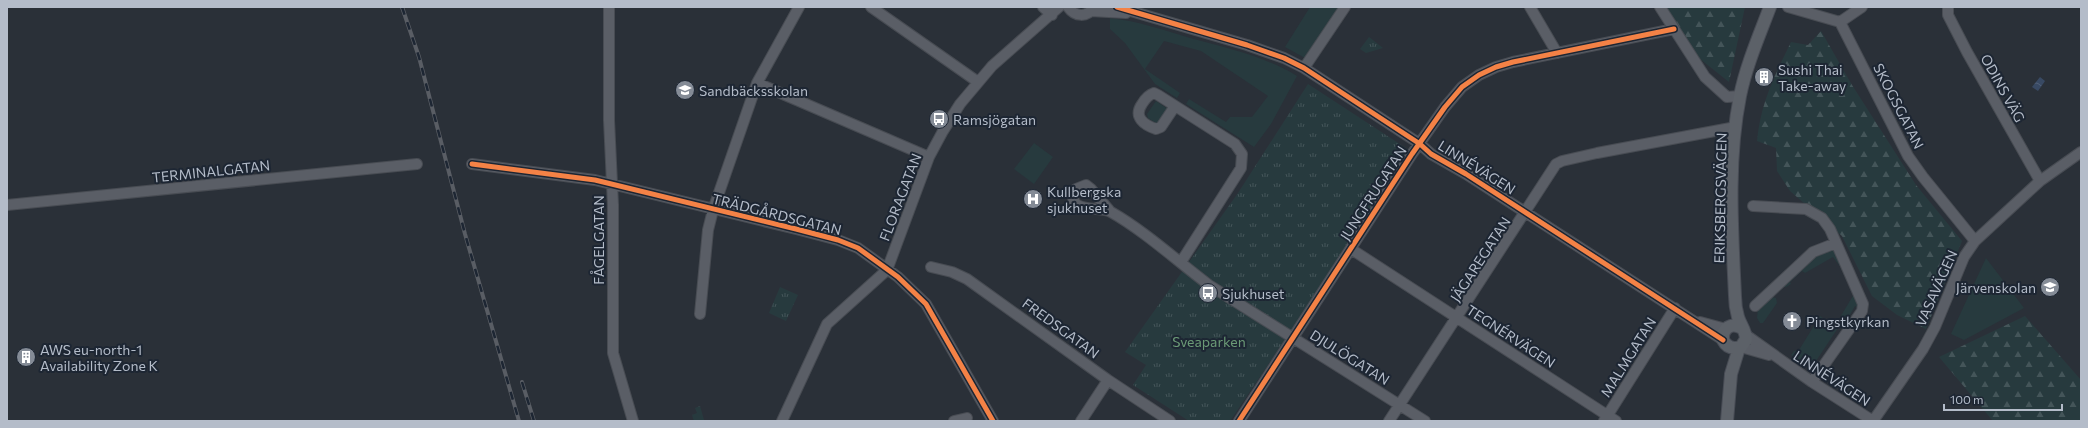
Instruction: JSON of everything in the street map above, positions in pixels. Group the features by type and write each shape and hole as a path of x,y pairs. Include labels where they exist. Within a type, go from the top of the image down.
{"main road":[{"name":"ERIKSBERGSVÄGEN","path":"1744,331 1735,298 1732,201 1736,127 1740,96 1770,7"},
{"name":"ERIKSBERGSVÄGEN","path":"1731,374 1725,335 1735,298"},
{"path":"1734,325 1744,331 1745,341 1740,347 1730,348 1725,335 1734,325"},
{"name":"ERIKSBERGSVÄGEN","path":"1727,421 1731,374 1740,347"}],"street":[{"name":"FÅGELGATAN","path":"609,7 609,120 612,185 613,353 633,421"},
{"path":"700,314 708,230 714,210 757,83 799,7"},
{"path":"871,7 978,82"},
{"path":"1043,7 1052,15 1071,10"},
{"name":"FLORAGATAN","path":"782,421 827,324 887,270 929,157 946,126 978,82 1003,56 1052,15 1059,7"},
{"name":"LINNÉVÄGEN","path":"1117,7 1270,52 1304,68 1420,144 1431,154 1524,211 1675,308 1725,335"},
{"path":"1304,68 1345,7"},
{"path":"1530,7 1557,53"},
{"path":"1660,7 1705,77 1715,86 1730,89 1740,96"},
{"path":"1788,7 1840,22 1862,7"},
{"name":"ODINS VÄG","path":"1948,7 1948,15 1967,52 2040,181"},
{"name":"LINNÉVÄGEN","path":"1071,10 1085,15 1093,9 1138,13"},
{"name":"SKOGSGATAN","path":"1840,22 1908,156 1923,177 1975,241"},
{"name":"JUNGFRUGATAN","path":"1239,421 1412,154 1454,95 1462,87 1479,75 1496,67 1513,62 1674,29"},
{"path":"757,83 929,157"},
{"path":"1175,106 1234,144 1242,154 1242,161 1237,176 1181,262"},
{"name":"JÄGAREGATAN","path":"1389,421 1524,211 1556,164 1562,161 1736,127"},
{"name":"VASAVÄGEN","path":"1873,421 1924,349 1935,327 1964,257 1975,241 2040,181 2081,152"},
{"name":"TERMINALGATAN","path":"7,204 417,164"},
{"name":"TRÄDGÅRDSGATAN","path":"472,164 595,180 838,240 858,248 910,287 926,304 993,421"},
{"path":"1753,206 1806,209 1826,222 1863,304 1862,311 1812,382"},
{"name":"DJULÖGATAN","path":"1109,210 1181,262 1209,286 1425,421"},
{"path":"1755,306 1813,252 1836,242"},
{"name":"TEGNÉRVÄGEN","path":"1351,249 1457,316 1609,419"},
{"name":"FREDSGATAN","path":"931,267 952,272 967,279 1108,380 1170,421"},
{"name":"MALMGATAN","path":"1609,419 1675,308"},
{"name":"LINNÉVÄGEN","path":"1744,331 1777,358 1873,421"},
{"name":"LINNÉVÄGEN","path":"1740,347 1777,358"},
{"path":"1081,421 1108,380"},
{"path":"954,421 967,418"}],"green space":[{"path":"1310,7 1343,7 1305,58 1285,47"},
{"path":"1665,7 1745,7 1729,82 1695,55"},
{"path":"1110,18 1151,26 1245,53 1272,63 1297,76 1271,124 1254,147 1186,104 1189,99 1226,122 1230,117 1252,117 1268,96 1201,51 1164,41 1145,69 1180,93 1177,98 1155,84 1125,43 1110,29"},
{"path":"1821,31 1852,85 1916,185 1962,241 1926,329 1897,315 1872,296 1842,236 1790,191 1777,171 1776,148 1757,141 1762,114 1769,90 1791,42 1808,45"},
{"path":"1369,37 1383,48 1366,53 1360,49"},
{"name":"Sveaparken","path":"1308,84 1412,152 1230,421 1189,421 1133,385 1146,365 1125,352 1238,193"},
{"path":"1156,101 1168,109 1157,124 1148,118 1147,114"},
{"path":"1034,143 1053,157 1034,184 1014,169"},
{"path":"1831,247 1839,253 1853,293 1845,273 1833,257 1805,273 1802,271 1790,282 1791,284 1786,287 1781,287 1813,255"},
{"path":"1986,258 2024,308 1964,340 1951,334"},
{"path":"780,287 798,295 786,321 769,313"},
{"path":"1854,294 1859,308 1855,306 1848,318 1851,321 1848,325 1839,319"},
{"path":"1772,297 1776,298 1777,303 1763,323 1760,323 1757,318 1758,308"},
{"path":"1820,316 1838,328 1812,367 1791,355 1794,351 1799,350"},
{"path":"2025,316 2081,380 2081,421 1993,421 1939,357"},
{"path":"700,406 704,420 694,421 692,415 697,413 695,408"}],"water":[{"path":"2040,77 2045,81 2038,91 2032,87"}],"railway":[{"path":"402,7 419,57 465,234 519,421"},
{"path":"522,382 534,421"}],"cycle path":[{"path":"1117,7 1247,45 1284,58 1304,68 1420,144 1431,154 1466,174 1723,340"},
{"path":"1239,421 1412,154 1445,107 1462,87 1479,75 1496,67 1513,62 1674,29"},
{"path":"472,164 595,180 796,229 838,240 858,248 898,277 926,304 993,421"}],"place":[{"name":"Sushi Thai Take-away","path":"1764,77"},
{"name":"Sandbäcksskolan","path":"685,90"},
{"name":"Ramsjögatan","path":"939,119"},
{"name":"Kullbergska sjukhuset","path":"1033,199"},
{"name":"Järvenskolan","path":"2050,287"},
{"name":"Sjukhuset","path":"1208,293"},
{"name":"Pingstkyrkan","path":"1792,321"},
{"name":"AWS eu-north-1 Availability Zone K","path":"26,357"}]}
